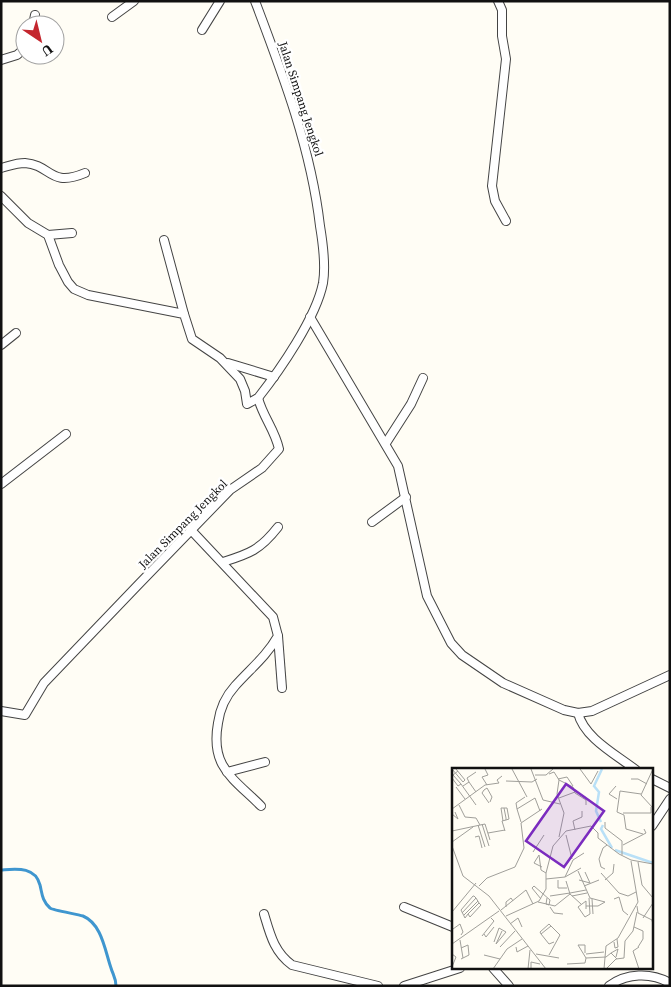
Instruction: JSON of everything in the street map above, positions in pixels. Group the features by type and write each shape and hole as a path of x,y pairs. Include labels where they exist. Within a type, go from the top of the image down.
{"street":[{"path":"112,17 134,1"},
{"path":"202,30 220,1"},
{"name":"Jalan Simpang Jengkol","path":"1,711 25,715 44,683 230,490 262,468 279,449 276,436 262,413 258,398 274,377 310,318 323,282 322,242 318,206 303,136 255,1"},
{"path":"498,1 502,10 502,36 506,59 492,186 495,201 506,221"},
{"path":"1,60 15,56"},
{"path":"1,168 19,163 29,164 63,179 85,173"},
{"path":"1,196 28,223 48,235 72,234"},
{"path":"48,235 64,275 71,286 80,293 184,314"},
{"path":"164,240 192,339 227,363 240,379 245,391 247,404 258,398"},
{"path":"310,318 386,442 398,466 427,596 451,643 462,655 491,677 564,710 578,713 592,711 670,675"},
{"path":"1,345 16,333"},
{"path":"227,363 274,377"},
{"path":"386,442 408,408 423,378"},
{"path":"1,484 66,434"},
{"path":"372,522 406,497"},
{"path":"223,562 253,552 264,544 278,527"},
{"path":"191,530 273,617 278,636 282,688"},
{"path":"261,806 227,772 220,762 215,747 220,712 228,694 259,663 278,636"},
{"path":"578,713 579,720 591,734 634,768"},
{"path":"227,772 265,762"},
{"path":"654,780 670,788"},
{"path":"654,823 670,799"},
{"path":"404,907 452,926"},
{"path":"264,914 273,944 285,960 292,965 378,986"},
{"path":"404,986 454,970"},
{"path":"497,970 509,986"},
{"path":"609,986 623,978 648,975 670,983"}],"waterway":[{"path":"1,870 19,869 34,874 38,879 44,900 50,908 83,916 95,925 102,939 116,986"}]}
